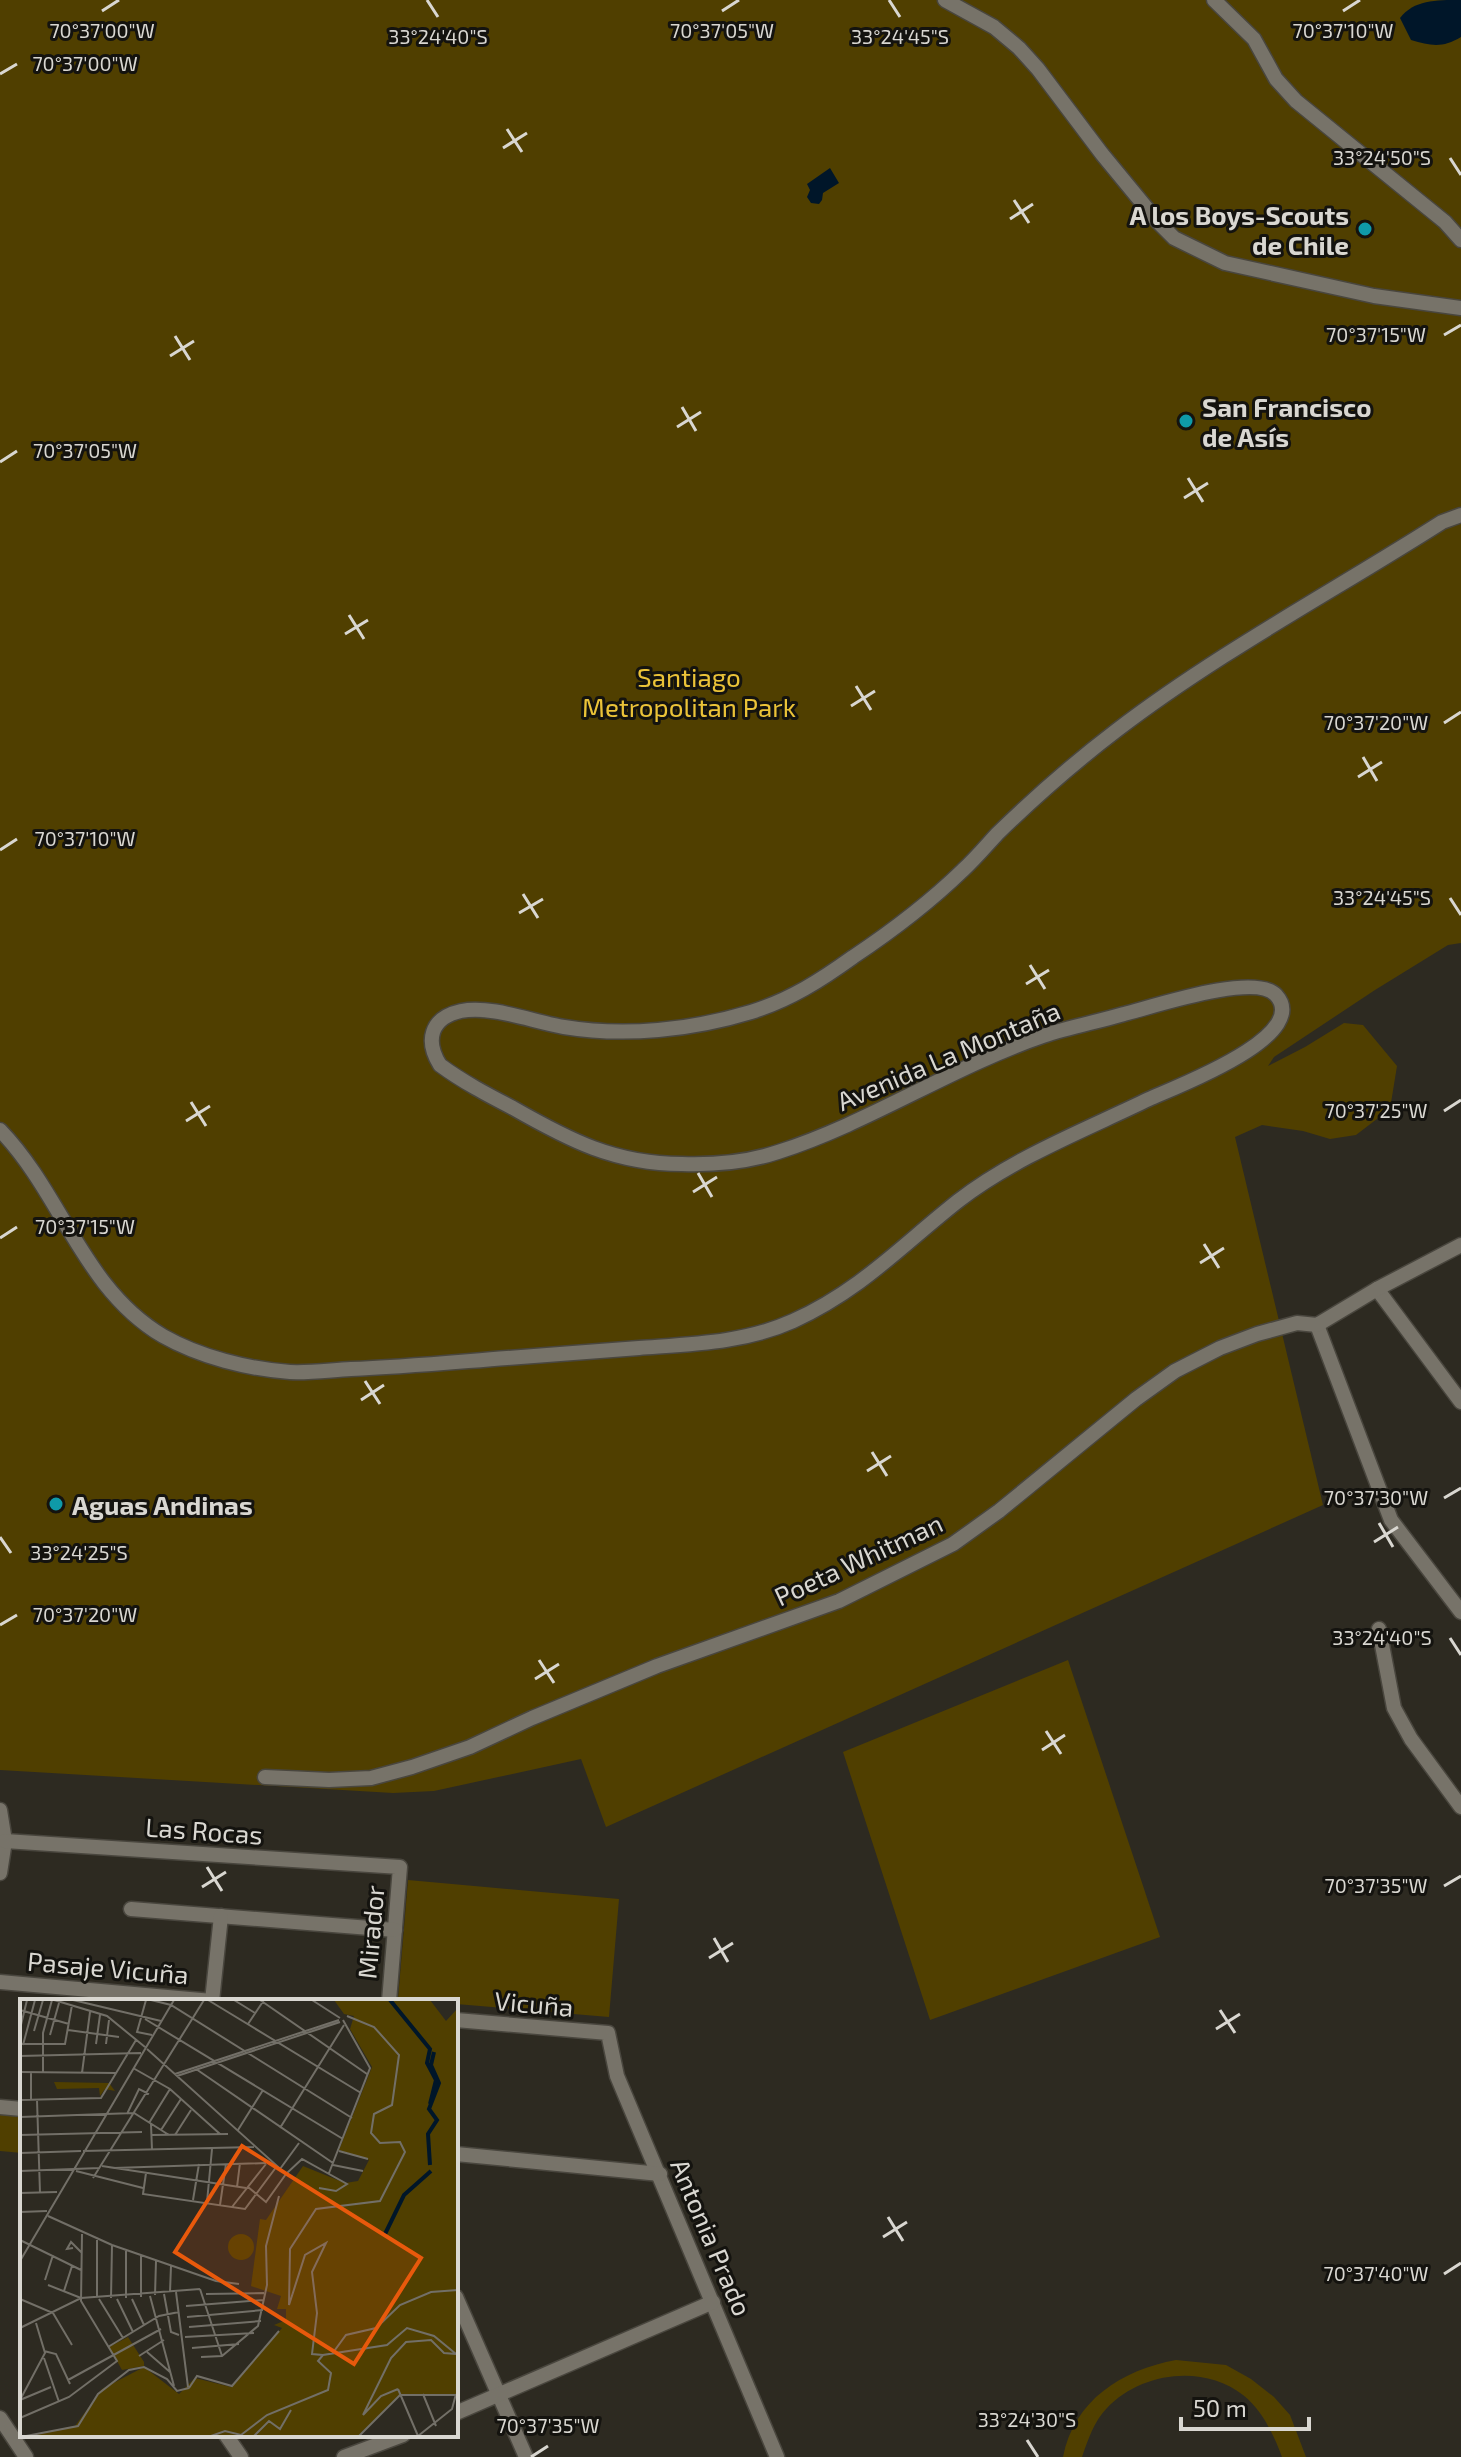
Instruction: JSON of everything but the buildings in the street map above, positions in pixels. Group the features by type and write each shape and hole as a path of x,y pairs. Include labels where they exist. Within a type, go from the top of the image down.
{"street":[{"path":"945,0 994,27 1019,48 1102,154 1174,238 1225,263 1374,296 1461,308"},
{"path":"1214,0 1254,39 1276,79 1296,101 1437,215 1461,240"},
{"name":"Avenida La Montaña","path":"0,1130 33,1168 92,1267 120,1301 161,1334 205,1354 238,1363 291,1372 376,1368 721,1342 782,1326 848,1291 960,1200 1008,1168 1252,1048 1272,1032 1280,1017 1280,1002 1275,994 1261,987 1224,989 1045,1035 781,1152 720,1163 685,1165 611,1155 547,1128 440,1065 432,1052 430,1039 434,1028 451,1014 476,1009 565,1027 653,1030 716,1021 785,1000 812,986 889,933 963,870 1042,793 1117,730 1182,683 1442,522 1461,515"},
{"name":"Poeta Whitman","path":"265,1777 371,1778 412,1767 470,1747 657,1666 839,1601 953,1544 1175,1371 1220,1348 1257,1334 1297,1323 1317,1325 1461,1245"},
{"path":"1377,1289 1461,1402"},
{"path":"1317,1325 1391,1520 1461,1612"},
{"path":"1379,1629 1397,1716 1461,1807"},
{"path":"0,1810 5,1841 0,1873"},
{"name":"Las Rocas","path":"5,1841 400,1867"},
{"name":"Mirador","path":"389,1999 400,1867"},
{"path":"131,1909 395,1930"},
{"path":"212,1999 221,1916"},
{"name":"Pasaje Vicuña","path":"0,1982 190,1999"},
{"name":"Vicuña","path":"458,2020 608,2033"},
{"name":"Antonia Prado","path":"608,2033 617,2076 713,2302 771,2455"},
{"path":"458,2154 660,2174"},
{"path":"458,2302 526,2457"},
{"path":"458,2412 713,2302"},
{"path":"0,2418 26,2457"},
{"path":"227,2437 241,2457"},
{"path":"344,2457 398,2437"}],"green space":[{"name":"Santiago Metropolitan Park","path":"0,0 1461,0 1461,943 1448,945 1375,990 1274,1057 1268,1066 1344,1023 1363,1025 1397,1066 1390,1109 1356,1135 1330,1139 1262,1125 1235,1137 1323,1505 606,1827 581,1759 434,1791 393,1793 0,1770"},
{"path":"1068,1660 1160,1937 930,2020 843,1752"},
{"path":"408,1880 619,1899 609,2017 458,2004 458,1999 398,1999"},
{"path":"0,2111 20,2113 20,2153 0,2151"},
{"path":"1176,2360 1226,2365 1251,2379 1290,2415 1306,2457 1282,2457 1267,2423 1256,2408 1227,2385 1192,2376 1173,2376 1137,2386 1121,2396 1098,2419 1082,2457 1063,2457 1078,2419 1103,2391 1137,2371"}],"water":[{"path":"1461,0 1461,37 1437,45 1411,40 1400,18 1406,12 1426,2"},
{"path":"830,168 839,183 823,193 819,204 811,203 807,197 810,190 807,184"}],"place":[{"name":"A los Boys-Scouts de Chile","path":"1365,229"},
{"name":"San Francisco de Asís","path":"1186,421"},
{"name":"Aguas Andinas","path":"56,1504"}]}
